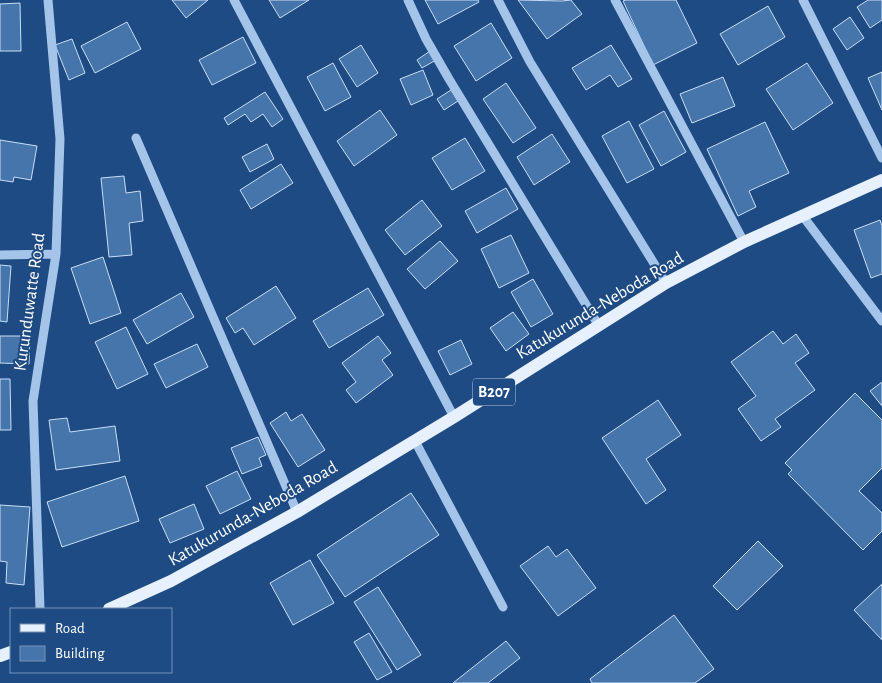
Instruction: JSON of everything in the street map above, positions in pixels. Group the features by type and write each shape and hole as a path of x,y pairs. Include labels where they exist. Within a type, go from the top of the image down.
{"main road":[{"name":"Katukurunda-Neboda Road","path":"111,608 171,581 297,512 454,417 666,283 744,242 882,180"}],"street":[{"name":"Kurunduwatte Road","path":"40,608 33,401 56,254 60,139 48,0"},
{"path":"234,0 454,417"},
{"path":"408,0 426,39 599,326"},
{"path":"498,0 530,62 666,283"},
{"path":"615,0 744,242"},
{"path":"803,0 882,158"},
{"path":"136,138 297,512"},
{"path":"802,215 882,321"},
{"path":"0,255 56,254"},
{"path":"415,440 503,607"}],"building":[{"path":"172,0 208,0 186,18"},
{"path":"269,0 309,0 280,18"},
{"path":"425,0 478,0 479,2 438,24"},
{"path":"518,0 571,0 582,14 547,39"},
{"path":"676,0 697,43 653,65 623,1"},
{"path":"868,0 882,0 882,20 870,28 857,7"},
{"path":"20,3 21,51 0,51 0,4"},
{"path":"768,6 785,37 738,65 720,34"},
{"path":"850,17 864,38 847,50 833,29"},
{"path":"127,22 141,49 95,73 81,46"},
{"path":"491,23 512,58 476,81 454,46"},
{"path":"243,37 256,63 212,85 199,60"},
{"path":"72,39 85,73 69,80 55,45"},
{"path":"361,45 378,73 357,87 339,59"},
{"path":"611,45 632,79 618,87 610,75 586,90 572,68"},
{"path":"430,51 436,60 422,68 417,60"},
{"path":"333,63 351,97 325,111 307,77"},
{"path":"807,63 833,103 793,130 766,89"},
{"path":"423,70 433,95 411,105 400,79"},
{"path":"882,72 882,110 868,78"},
{"path":"723,77 735,106 692,123 680,94"},
{"path":"506,83 536,128 513,143 483,99"},
{"path":"451,90 458,101 444,110 437,99"},
{"path":"265,92 283,119 272,127 263,114 251,122 245,114 228,125 224,118"},
{"path":"380,110 397,135 354,166 337,141"},
{"path":"664,111 686,152 661,166 639,125"},
{"path":"629,121 654,169 627,183 602,136"},
{"path":"765,122 789,173 749,191 756,207 738,216 707,149"},
{"path":"552,134 570,162 534,185 517,157"},
{"path":"465,138 485,171 452,190 432,158"},
{"path":"0,140 37,146 31,180 14,177 13,182 0,180"},
{"path":"267,144 274,159 250,172 242,157"},
{"path":"281,164 293,183 251,209 240,190"},
{"path":"124,176 126,193 140,191 143,221 129,223 132,255 109,257 101,178"},
{"path":"506,188 518,209 477,233 465,211"},
{"path":"422,200 442,226 405,255 385,230"},
{"path":"880,220 882,226 882,274 871,278 854,230"},
{"path":"511,235 529,273 499,288 481,249"},
{"path":"440,241 458,261 425,289 407,269"},
{"path":"103,257 121,313 90,324 71,268"},
{"path":"0,265 11,266 7,322 0,321"},
{"path":"533,279 553,314 531,327 511,292"},
{"path":"276,286 296,318 254,345 243,328 235,333 226,318"},
{"path":"368,288 384,315 329,348 313,321"},
{"path":"181,293 194,317 147,344 133,320"},
{"path":"513,312 529,334 506,351 490,328"},
{"path":"126,327 148,374 117,389 95,342"},
{"path":"773,331 783,344 796,334 809,353 795,363 815,390 775,419 781,427 761,441 738,409 756,396 731,362"},
{"path":"0,336 30,336 29,364 0,363"},
{"path":"378,336 391,353 382,360 393,375 356,403 346,390 356,382 342,363"},
{"path":"461,340 472,364 450,375 438,351"},
{"path":"197,344 208,367 166,388 154,364"},
{"path":"0,379 10,379 11,430 0,430"},
{"path":"882,382 882,406 870,391"},
{"path":"855,393 882,420 882,468 859,491 882,513 882,531 863,550 788,474 792,470 785,463"},
{"path":"658,400 681,435 646,459 666,490 646,504 602,438"},
{"path":"286,412 291,421 302,414 325,450 298,467 270,423"},
{"path":"67,418 70,432 115,426 120,461 56,470 49,420"},
{"path":"258,437 266,455 259,458 262,466 242,474 231,448"},
{"path":"237,471 251,499 220,514 206,486"},
{"path":"125,476 139,521 62,547 47,502"},
{"path":"411,493 439,535 345,597 317,555"},
{"path":"194,504 204,529 170,543 159,519"},
{"path":"0,505 30,507 24,585 6,583 7,562 0,561"},
{"path":"758,541 783,566 737,610 713,586"},
{"path":"548,546 556,557 567,549 596,588 558,616 520,566"},
{"path":"310,560 334,603 293,625 270,583"},
{"path":"882,584 882,640 854,610"},
{"path":"378,587 421,655 397,670 354,602"},
{"path":"674,615 714,669 695,683 592,683 590,679"},
{"path":"369,633 392,672 377,680 354,642"},
{"path":"506,641 520,658 488,683 453,683"}]}
